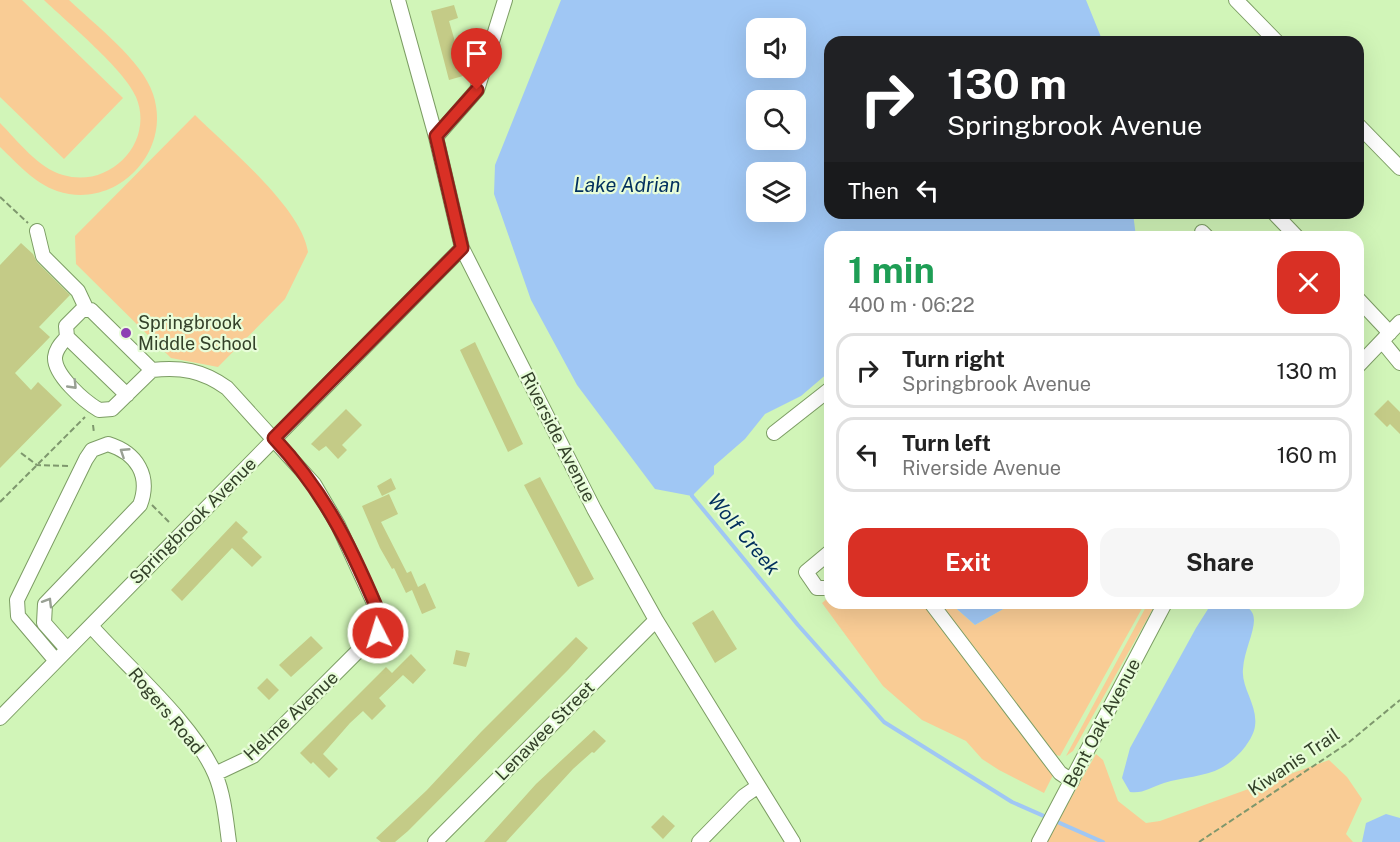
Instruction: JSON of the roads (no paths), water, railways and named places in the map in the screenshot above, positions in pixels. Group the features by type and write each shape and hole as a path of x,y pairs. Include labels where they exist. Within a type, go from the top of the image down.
{"street":[{"name":"Riverside Avenue","path":"398,0 436,136 462,248 594,509 656,620 793,842"},
{"path":"436,136 477,90 506,0"},
{"path":"1236,0 1271,36"},
{"path":"1364,131 1400,168"},
{"path":"1280,219 1291,231"},
{"path":"37,231 43,256 78,291 86,308 91,310 152,370"},
{"name":"Springbrook Avenue","path":"0,718 462,248"},
{"path":"1364,307 1386,337 1400,363"},
{"path":"86,308 66,326 67,337 127,394"},
{"path":"1364,360 1400,322"},
{"path":"67,337 57,349 56,365 94,407 105,412 112,409 152,370 192,369 212,377 227,388 274,438"},
{"path":"774,433 824,394"},
{"name":"Helme Avenue","path":"215,774 253,756 384,625 338,525 314,484 274,438"},
{"path":"56,661 18,616 17,600 86,459 92,450 108,444 129,454 136,461 141,470 144,494 140,505 45,604 44,623 67,649"},
{"path":"824,557 806,572 817,588 824,588"},
{"path":"936,609 1059,772 1072,781"},
{"name":"Bent Oak Avenue","path":"1038,842 1162,609"},
{"name":"Lenawee Street","path":"435,842 656,620"},
{"name":"Rogers Road","path":"91,626 167,706 215,774 225,811 229,842"},
{"path":"699,842 744,796 757,787"}],"water":[{"name":"Lake Adrian","path":"561,0 1086,0 1101,36 824,36 824,219 1134,219 1135,231 824,231 824,376 801,396 765,414 745,439 714,466 714,474 692,496 655,489 577,385 531,300 494,194 495,165"},
{"path":"957,609 1003,609 975,625"},
{"path":"1208,609 1249,609 1253,615 1254,624 1245,657 1243,676 1254,711 1254,732 1232,761 1215,771 1171,781 1143,791 1130,792 1122,778 1130,748"},
{"path":"1386,814 1400,818 1400,842 1362,842 1366,823"}],"waterway":[{"name":"Wolf Creek","path":"691,491 692,496 798,625 884,722 1012,802 1103,842"}],"place":[{"name":"Springbrook Middle School","path":"126,333"}]}
